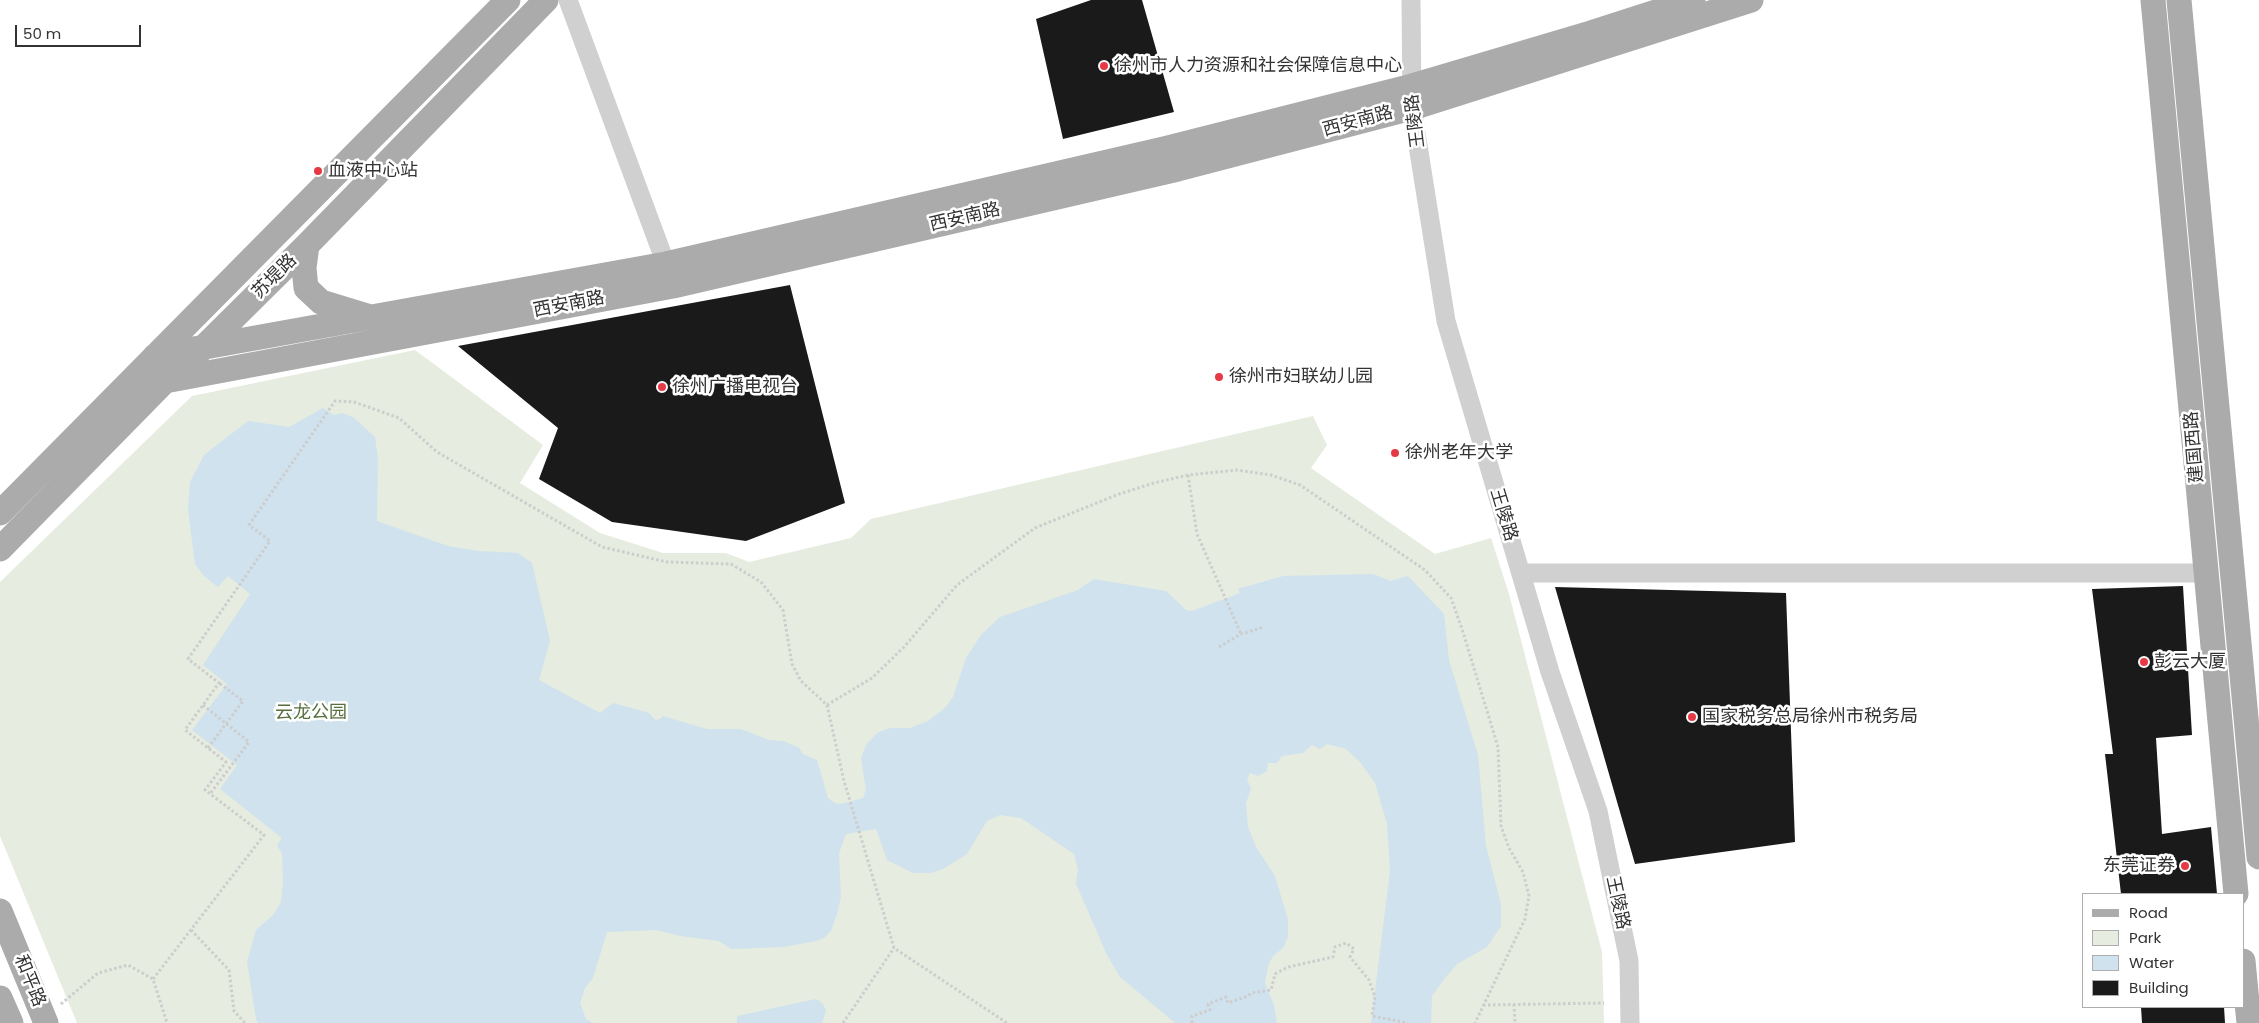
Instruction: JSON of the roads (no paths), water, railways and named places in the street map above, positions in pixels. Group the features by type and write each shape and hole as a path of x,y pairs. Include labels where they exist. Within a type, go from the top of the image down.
{"main road":[{"name":"苏堤路","path":"0,513 508,0"},
{"name":"苏堤路","path":"0,549 165,381 203,348 307,245 546,0"},
{"name":"西安南路","path":"1412,97 1591,33 1693,0"},
{"name":"西安南路","path":"165,381 1178,169 1412,97 1750,0"},
{"path":"2145,0 2156,31"},
{"name":"建国西路","path":"2153,0 2236,893"},
{"name":"建国西路","path":"2179,0 2259,851"},
{"path":"2185,65 2192,20 2192,0"},
{"path":"307,245 304,268 306,288 321,302 372,317"},
{"name":"西安南路","path":"156,356 372,317 669,275"},
{"name":"和平路","path":"0,911 52,1014"},
{"path":"2244,973 2248,1023"},
{"name":"和平路","path":"0,998 11,1023"}],"street":[{"path":"568,0 669,275"},
{"name":"王陵路","path":"1411,0 1412,97 1446,321 1550,672 1598,811 1629,961 1630,1023"},
{"path":"1521,573 2206,574"}],"water":[{"name":"云龙公园","path":"323,408 334,415 342,413 353,417 375,437 378,459 377,521 448,546 479,551 518,553 532,563 550,641 539,680 600,713 613,703 649,713 655,720 663,716 707,729 741,729 769,740 784,741 799,748 803,754 817,760 828,798 835,803 841,804 863,798 866,790 861,758 866,745 877,733 890,728 910,728 928,721 945,708 953,697 966,658 981,635 1000,617 1078,590 1094,579 1166,591 1186,610 1192,611 1240,593 1238,589 1283,576 1373,574 1391,581 1408,576 1444,614 1449,660 1478,755 1486,846 1501,904 1501,926 1487,947 1457,964 1432,996 1431,1023 1371,1023 1390,872 1387,824 1375,783 1360,762 1346,749 1327,744 1320,749 1312,745 1303,753 1282,756 1277,763 1268,763 1267,771 1258,776 1250,773 1247,779 1251,789 1246,803 1248,827 1256,847 1275,876 1288,920 1288,937 1283,948 1273,956 1268,966 1265,983 1274,1005 1277,1023 1175,1023 1120,977 1107,955 1076,884 1078,869 1074,854 1021,818 1000,815 987,821 967,854 943,869 931,873 913,873 887,860 876,829 846,834 839,853 841,897 837,914 831,931 824,938 816,941 784,947 731,949 719,941 680,936 656,930 607,932 593,978 585,988 580,1003 586,1019 593,1023 258,1023 247,962 256,930 273,915 281,902 283,882 282,854 277,845 282,838 220,789 237,765 192,730 227,684 203,665 250,594 228,576 218,587 204,576 195,564 188,510 190,482 204,455 248,421 289,427"},
{"path":"816,999 822,1003 826,1010 822,1023 737,1023 737,1016"}],"place":[{"name":"徐州市人力资源和社会保障信息中心","path":"1104,66"},
{"name":"血液中心站","path":"318,171"},
{"name":"徐州市妇联幼儿园","path":"1219,377"},
{"name":"徐州广播电视台","path":"662,387"},
{"name":"徐州老年大学","path":"1395,453"},
{"name":"彭云大厦","path":"2144,662"},
{"name":"国家税务总局徐州市税务局","path":"1692,717"},
{"name":"东莞证券","path":"2185,866"}]}
